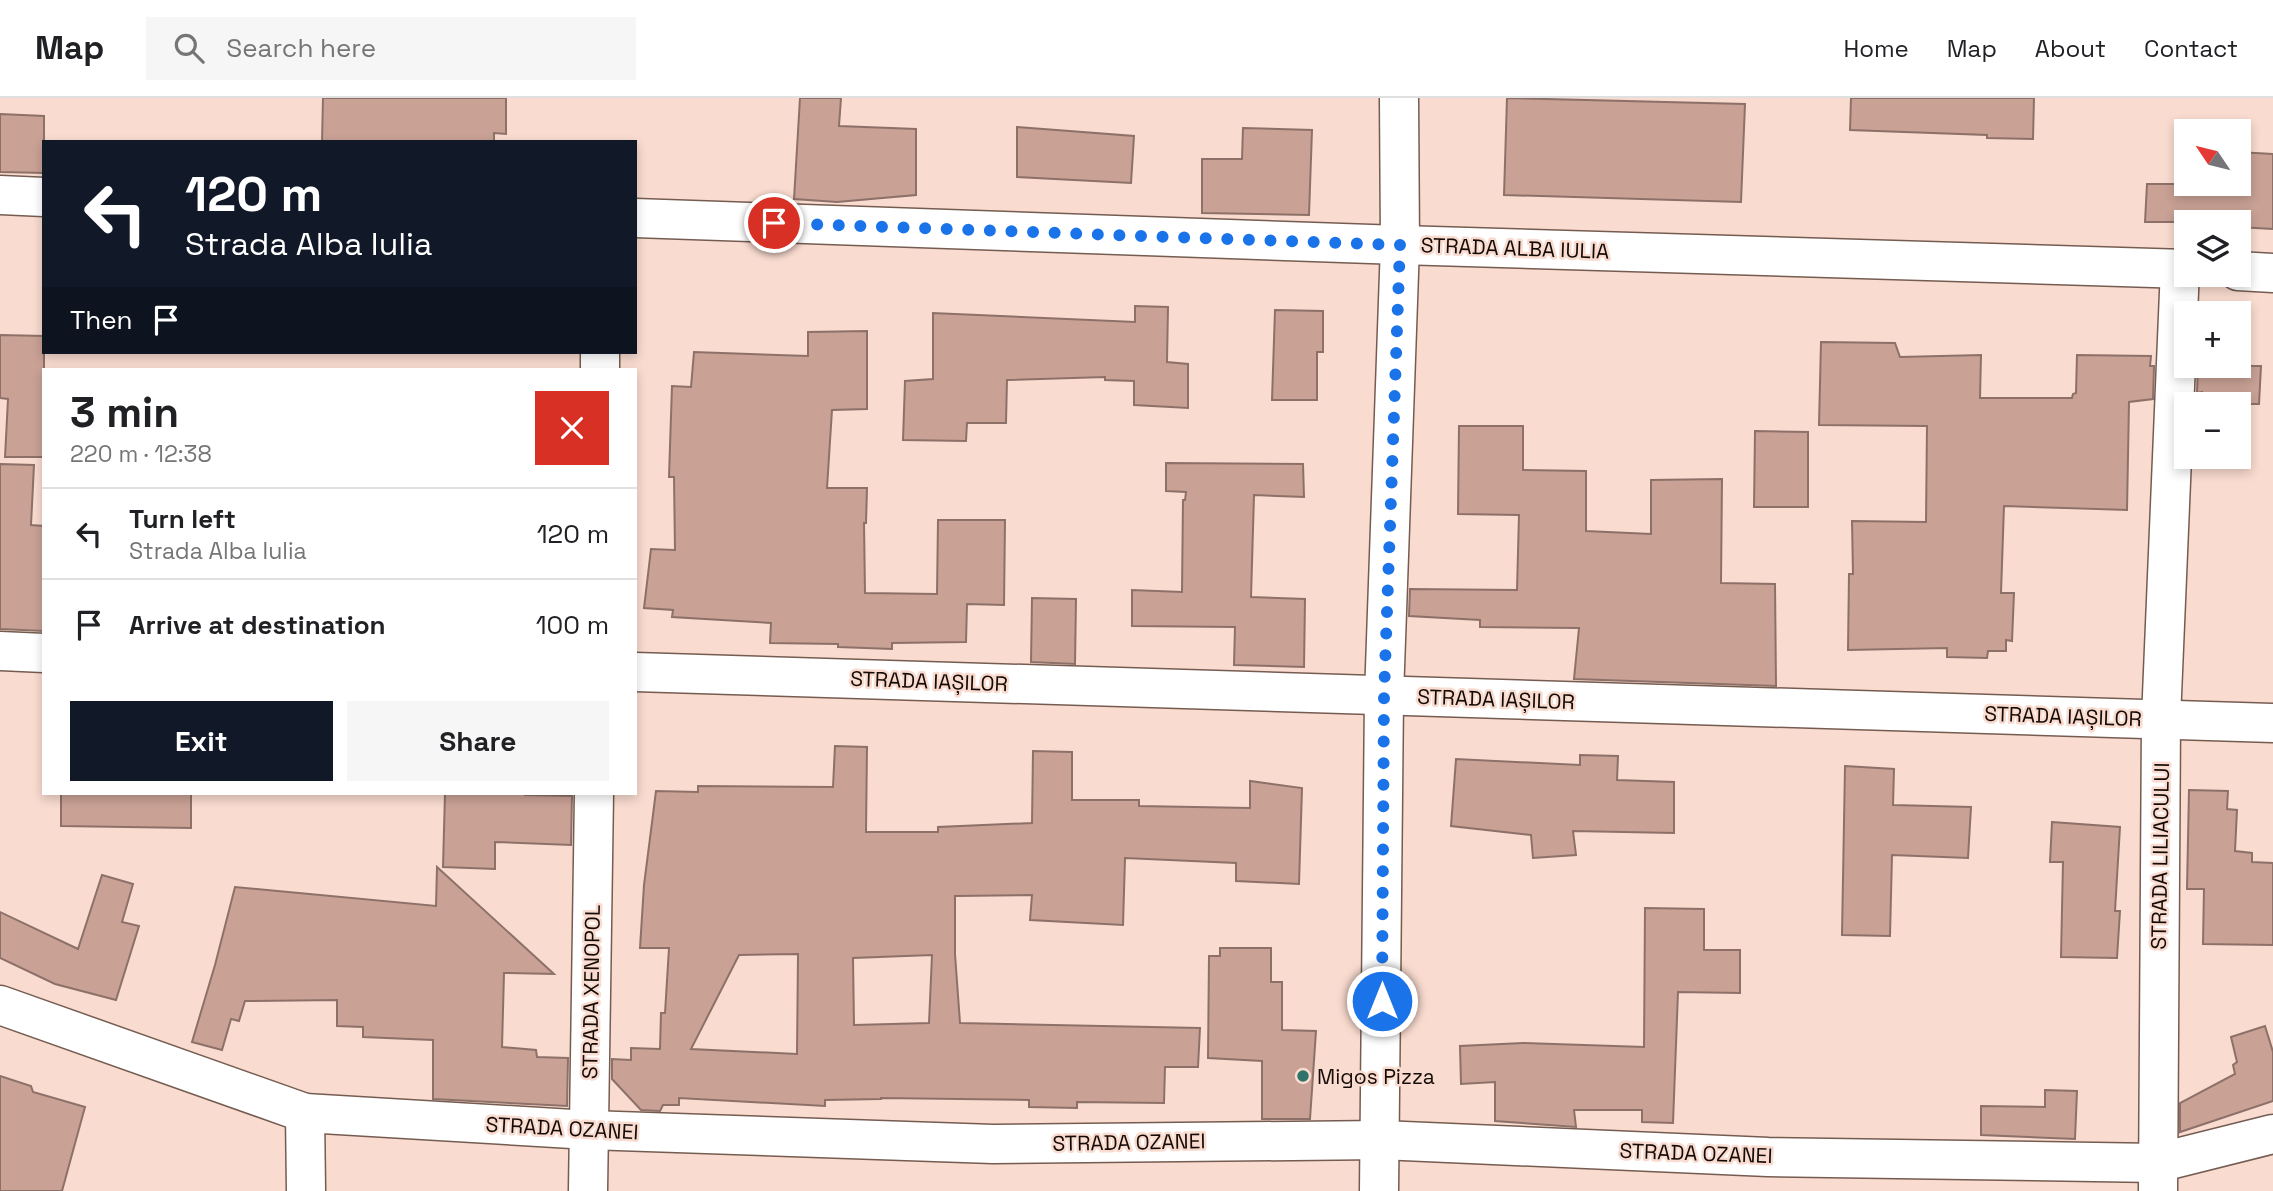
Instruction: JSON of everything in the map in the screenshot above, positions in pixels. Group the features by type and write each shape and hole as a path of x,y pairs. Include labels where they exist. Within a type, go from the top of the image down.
{"street":[{"path":"1380,1191 1384,696 1400,245 1399,98"},
{"path":"0,195 42,197"},
{"name":"STRADA ALBA IULIA","path":"637,218 2174,269"},
{"path":"2251,271 2273,272"},
{"name":"STRADA LILIACULUI","path":"2157,1177 2161,719 2182,287"},
{"path":"0,651 42,653"},
{"name":"STRADA IAȘILOR","path":"637,672 2273,723"},
{"name":"STRADA XENOPOL","path":"588,1191 594,795"},
{"name":"STRADA OZANEI","path":"0,1005 305,1113 589,1130 993,1144 1381,1140 2157,1177 2273,1134"},
{"path":"305,1113 306,1191"}],"building":[{"path":"323,98 506,98 506,134 494,133 494,140 322,140"},
{"path":"800,98 841,98 839,126 916,129 916,195 837,202 794,199"},
{"path":"1507,98 1745,104 1741,202 1504,195"},
{"path":"1851,98 2034,98 2033,139 1850,130"},
{"path":"0,114 44,116 42,173 0,172"},
{"path":"1017,127 1134,136 1131,183 1017,177"},
{"path":"1243,128 1312,130 1309,215 1202,213 1202,159 1242,159"},
{"path":"2251,153 2273,154 2273,229 2251,228 2251,210 2174,210 2174,222 2145,222 2147,184 2174,184 2174,196 2251,196"},
{"path":"1135,306 1168,307 1167,362 1188,364 1188,408 1134,405 1134,381 1105,380 1105,377 1007,380 1006,423 967,423 966,441 903,440 905,381 933,379 933,313 1135,322"},
{"path":"1275,310 1323,311 1323,352 1317,352 1317,400 1272,400"},
{"path":"867,331 867,409 832,410 827,488 867,488 864,523 865,593 937,594 938,520 1005,520 1004,605 967,604 966,642 892,643 892,649 838,647 838,644 770,643 771,623 672,617 673,610 644,608 651,549 675,550 674,477 669,477 672,386 691,387 694,352 808,356 808,332"},
{"path":"0,335 42,336 42,457 5,457 8,399 0,398"},
{"path":"1821,342 1895,343 1900,357 1981,355 1980,398 2072,398 2076,393 2077,355 2151,356 2150,366 2154,366 2153,399 2129,402 2127,510 2004,506 2001,593 2014,593 2012,641 2006,640 2006,651 1988,651 1987,658 1947,657 1947,648 1848,650 1849,574 1853,574 1852,521 1926,522 1927,426 1819,425"},
{"path":"2251,366 2261,366 2259,404 2251,404 2251,392 2197,392 2198,378 2251,378"},
{"path":"1459,426 1523,426 1523,470 1586,471 1586,531 1651,534 1651,480 1722,479 1721,583 1775,584 1776,686 1574,679 1579,628 1480,627 1480,620 1409,616 1410,589 1517,590 1519,515 1458,514"},
{"path":"1755,431 1808,432 1808,507 1754,507"},
{"path":"1166,463 1303,464 1304,497 1254,495 1251,597 1305,599 1304,667 1234,665 1235,627 1132,626 1132,590 1182,592 1183,500 1186,492 1166,491"},
{"path":"0,464 34,465 31,525 42,526 42,631 0,629"},
{"path":"1032,598 1076,599 1075,664 1031,662"},
{"path":"835,746 867,747 866,832 938,832 938,827 1032,823 1033,751 1072,752 1072,800 1139,800 1139,806 1250,808 1250,781 1302,788 1299,884 1236,881 1236,863 1125,858 1123,925 1030,920 1032,895 955,896 955,954 960,1023 1200,1028 1198,1067 1165,1067 1164,1103 1077,1102 1077,1108 1029,1107 1029,1100 881,1098 825,1100 825,1106 679,1098 679,1105 663,1105 660,1111 641,1110 612,1079 612,1059 631,1060 631,1048 660,1049 661,1013 665,1013 669,948 640,948 644,885 656,791 698,792 698,786 833,787","holes":["798,954 797,1054 691,1049 739,955","932,955 929,1023 854,1025 853,958"]},
{"path":"1580,755 1618,756 1617,780 1674,782 1674,833 1573,831 1576,855 1533,858 1531,835 1451,826 1456,759 1580,765"},
{"path":"1845,766 1894,769 1893,805 1971,807 1968,858 1892,855 1890,936 1842,935"},
{"path":"2189,790 2228,791 2227,809 2237,810 2235,851 2252,853 2252,862 2273,863 2273,945 2203,944 2204,889 2187,889"},
{"path":"61,795 191,795 191,828 61,826"},
{"path":"445,795 572,796 571,845 495,842 495,869 443,867"},
{"path":"2052,822 2120,827 2115,911 2120,911 2117,958 2061,957 2063,862 2050,862"},
{"path":"437,867 554,974 504,973 502,1047 536,1050 537,1057 568,1058 567,1106 433,1099 433,1040 363,1037 363,1027 337,1026 337,1000 245,1001 239,1021 231,1019 222,1050 192,1042 235,887 436,906"},
{"path":"102,875 133,884 122,922 139,926 116,1000 55,984 0,958 0,912 78,949"},
{"path":"1645,908 1704,909 1704,950 1740,950 1740,993 1678,992 1673,1123 1642,1122 1642,1110 1574,1110 1576,1127 1495,1121 1495,1082 1461,1084 1460,1046 1523,1043 1644,1047"},
{"path":"1220,948 1271,948 1271,982 1282,982 1282,1030 1316,1031 1310,1119 1262,1119 1262,1061 1208,1058 1209,956 1220,956"},
{"path":"2265,1026 2273,1052 2273,1101 2180,1132 2180,1103 2235,1074 2233,1065 2237,1062 2231,1037"},
{"path":"0,1076 31,1086 33,1092 85,1107 62,1191 0,1191"},
{"path":"2045,1090 2077,1091 2075,1139 1981,1135 1981,1106 2045,1107"}],"place":[{"name":"Migos Pizza","path":"1303,1076"}],"route":[{"path":"774,223 1400,245 1384,696 1382,1001"}]}
